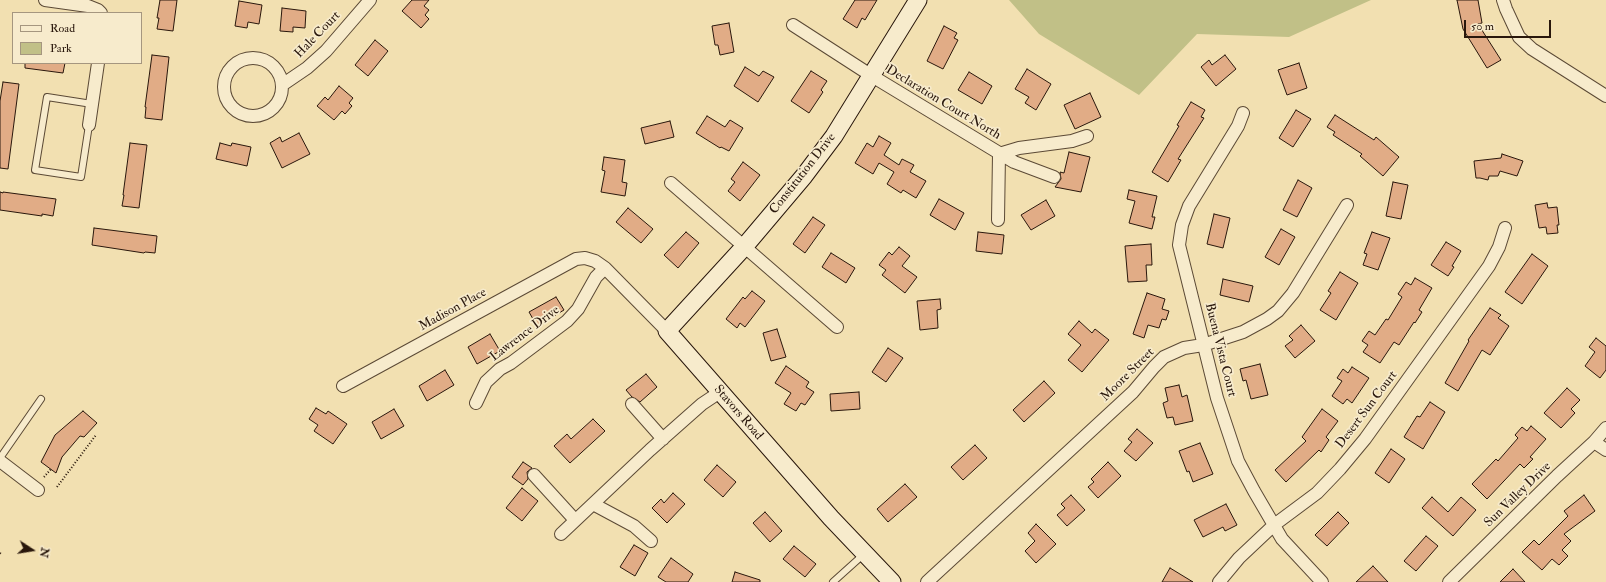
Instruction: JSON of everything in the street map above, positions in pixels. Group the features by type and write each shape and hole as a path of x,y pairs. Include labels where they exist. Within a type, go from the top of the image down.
{"street":[{"path":"45,0 88,6 100,12"},
{"name":"Hale Court","path":"282,85 307,68 326,51 370,0"},
{"name":"Constitution Drive","path":"667,331 744,247 804,176 834,136 918,0"},
{"path":"1503,0 1519,36 1532,49 1606,96"},
{"name":"Declaration Court North","path":"793,24 872,76 999,154 1023,166 1054,177"},
{"path":"252,58 266,62 272,66 280,78 282,85 282,92 276,105 270,110 257,116 250,116 237,111 231,106 225,93 226,79 233,67 245,59 252,58"},
{"path":"89,125 98,64"},
{"name":"Buena Vista Court","path":"1243,112 1238,126 1189,206 1182,225 1179,245 1217,398 1238,461 1282,539 1322,582"},
{"path":"998,220 999,154 1019,148 1072,141 1087,136"},
{"path":"671,183 837,327"},
{"name":"Moore Street","path":"927,582 1133,392 1164,357 1184,348 1203,345 1243,332 1267,319 1278,311 1293,293 1347,205"},
{"name":"Desert Sun Court","path":"1219,582 1239,558 1274,525 1317,493 1340,469 1365,439 1489,266 1499,247 1505,228"},
{"name":"Stavors Road","path":"576,259 590,260 605,268 667,331 831,518 892,582"},
{"name":"Madison Place","path":"343,386 576,259"},
{"name":"Lawrence Drive","path":"476,403 486,382 500,369 511,363 567,322 578,309 596,277 605,268"},
{"path":"561,534 702,404 720,392"},
{"path":"632,404 663,439"},
{"name":"Sun Valley Drive","path":"1449,582 1557,476 1594,442 1606,428"},
{"path":"1594,442 1606,450"},
{"path":"0,461 38,490"},
{"path":"534,475 575,520"},
{"path":"593,504 634,526 651,541"}],"lane":[{"path":"89,125 81,177 35,170 47,97 92,104"},
{"path":"0,458 41,399"},
{"path":"833,582 865,554"}],"path":[{"path":"57,487 96,436"},
{"path":"44,477 51,469"}],"green space":[{"path":"1009,0 1371,0 1289,37 1197,34 1139,95 1039,34"}],"building":[{"path":"160,0 177,0 173,31 157,29"},
{"path":"412,0 429,0 424,6 429,10 425,15 429,19 421,28 402,11"},
{"path":"855,0 877,0 865,20 862,18 857,28 843,19"},
{"path":"1457,0 1478,0 1482,23 1478,24 1501,60 1487,68 1463,29"},
{"path":"239,1 262,5 259,24 248,22 247,28 235,26"},
{"path":"282,8 306,11 305,28 293,27 293,32 280,31"},
{"path":"729,23 734,52 720,55 718,45 715,45 712,26"},
{"path":"944,26 957,33 954,38 958,40 943,69 927,61"},
{"path":"375,40 388,51 368,76 355,65"},
{"path":"152,55 169,57 162,120 145,118 145,107"},
{"path":"1225,55 1236,69 1216,86 1201,67 1209,60 1212,65"},
{"path":"1299,63 1307,88 1287,95 1278,70"},
{"path":"25,64 65,64 63,73 25,68"},
{"path":"745,67 759,76 763,71 774,77 758,102 734,86"},
{"path":"1027,69 1051,84 1036,110 1025,103 1029,97 1015,89"},
{"path":"811,71 827,81 821,90 823,92 809,113 791,101"},
{"path":"969,72 992,86 982,104 958,90"},
{"path":"3,82 19,84 8,169 0,168 0,101"},
{"path":"339,86 353,98 349,103 352,106 345,114 342,111 334,120 317,106 325,97 328,100"},
{"path":"1090,93 1101,117 1075,129 1064,105"},
{"path":"1191,102 1205,110 1201,117 1204,118 1178,159 1181,160 1168,182 1152,172"},
{"path":"1296,110 1311,119 1293,147 1279,138"},
{"path":"1335,115 1374,140 1376,137 1399,157 1383,176 1360,156 1362,154 1333,135 1335,132 1327,127"},
{"path":"707,116 725,127 730,120 743,128 729,151 721,147 720,148 696,133"},
{"path":"670,121 674,137 645,144 641,128"},
{"path":"299,133 310,154 282,168 270,143 280,137 282,142"},
{"path":"879,136 891,143 884,155 899,165 902,159 914,165 910,172 926,181 916,198 903,190 901,193 887,184 894,172 879,163 873,174 855,163 867,143 873,147"},
{"path":"130,143 147,145 139,208 122,206"},
{"path":"220,143 231,146 232,143 251,147 247,166 216,159"},
{"path":"1069,152 1090,157 1081,192 1055,187 1061,179 1060,172 1064,173"},
{"path":"1502,154 1523,161 1517,176 1500,171 1498,176 1489,176 1488,180 1476,178 1474,161 1501,158"},
{"path":"604,157 625,160 622,182 627,183 625,196 601,192 605,171 602,170"},
{"path":"743,162 760,175 740,201 728,191 735,182 731,179"},
{"path":"1298,180 1312,188 1297,217 1283,210"},
{"path":"1393,182 1408,185 1401,219 1386,216"},
{"path":"1129,190 1157,196 1152,217 1155,217 1152,229 1129,223 1135,201 1127,199"},
{"path":"0,192 56,199 53,216 42,214 42,216 0,210"},
{"path":"939,199 964,213 955,230 930,215"},
{"path":"1046,200 1055,216 1031,230 1021,215"},
{"path":"1547,203 1548,208 1557,207 1559,225 1557,225 1558,233 1547,234 1546,227 1539,228 1535,205"},
{"path":"628,208 653,229 641,243 616,222"},
{"path":"1214,214 1230,218 1223,248 1207,244"},
{"path":"813,217 825,225 805,253 793,244"},
{"path":"94,228 157,236 155,253 144,253 92,245"},
{"path":"1281,229 1295,237 1279,265 1265,257"},
{"path":"686,232 699,243 678,268 664,255"},
{"path":"978,232 1004,235 1002,254 976,251"},
{"path":"1372,232 1390,238 1378,270 1363,265 1367,254 1364,253"},
{"path":"1446,242 1461,251 1448,276 1431,265"},
{"path":"1151,244 1152,265 1146,265 1147,281 1128,282 1125,246"},
{"path":"899,247 910,256 902,266 917,277 905,293 882,275 886,270 879,265 889,252 892,255"},
{"path":"831,253 855,268 846,283 822,267"},
{"path":"1532,254 1548,266 1522,304 1505,292"},
{"path":"1340,272 1358,283 1336,320 1320,310 1331,293 1328,291"},
{"path":"1415,278 1432,288 1419,310 1422,312 1415,323 1414,322 1399,345 1394,342 1380,363 1363,352 1368,345 1362,341 1369,331 1375,335 1386,319 1388,320 1402,297 1398,294 1406,282 1411,285"},
{"path":"1223,279 1253,286 1249,302 1220,295"},
{"path":"752,291 765,301 745,327 740,323 737,328 726,319 743,297 745,299"},
{"path":"1147,293 1165,299 1162,309 1169,311 1166,320 1162,319 1159,328 1148,325 1144,338 1133,334"},
{"path":"556,297 564,310 537,326 529,312"},
{"path":"940,299 941,309 937,310 938,328 920,330 917,301"},
{"path":"1490,308 1501,315 1498,318 1509,326 1490,355 1482,350 1458,391 1445,383 1469,341 1468,340"},
{"path":"1079,321 1092,333 1095,329 1109,340 1082,372 1068,360 1081,345 1068,334"},
{"path":"1301,325 1315,341 1295,358 1285,346 1293,340 1289,336"},
{"path":"777,329 786,357 771,361 763,333"},
{"path":"490,334 500,351 477,364 468,347"},
{"path":"1596,338 1606,346 1606,370 1600,378 1585,366 1595,352 1589,347"},
{"path":"888,348 903,358 886,382 872,372"},
{"path":"1260,364 1268,395 1251,399 1246,380 1243,381 1240,369"},
{"path":"786,366 809,382 806,387 814,392 805,405 801,403 796,411 784,404 791,393 775,383"},
{"path":"1352,367 1369,378 1352,403 1347,399 1343,404 1332,396 1342,381 1337,378 1343,369 1348,373"},
{"path":"445,370 454,385 427,401 419,386"},
{"path":"646,374 657,387 640,402 632,397 626,390"},
{"path":"1044,381 1055,393 1024,422 1013,410"},
{"path":"1179,385 1182,397 1187,395 1193,421 1175,425 1173,417 1167,418 1163,403 1168,401 1165,388"},
{"path":"1567,388 1580,400 1571,409 1575,413 1561,428 1544,413"},
{"path":"859,392 860,409 831,411 830,394"},
{"path":"1430,402 1445,412 1423,449 1404,437 1417,416 1420,417"},
{"path":"316,408 326,414 328,411 347,424 333,444 314,431 318,425 309,419"},
{"path":"394,409 404,426 381,439 372,422"},
{"path":"1322,409 1338,421 1326,437 1329,440 1321,452 1319,450 1286,482 1275,470 1306,441 1302,437"},
{"path":"83,411 97,423 84,437 80,436 62,457 56,473 41,462 55,435"},
{"path":"593,419 605,431 570,463 554,446 567,434 571,439"},
{"path":"1531,426 1546,439 1530,457 1533,459 1524,468 1520,464 1487,499 1472,484 1496,459 1498,461 1518,438 1515,435 1522,427 1527,431"},
{"path":"1137,429 1153,443 1136,461 1124,451 1132,442 1128,439"},
{"path":"1200,443 1213,474 1193,482 1189,471 1187,472 1179,451"},
{"path":"975,445 987,458 963,480 951,467"},
{"path":"1391,449 1405,459 1389,483 1375,473"},
{"path":"523,462 532,468 527,472 528,479 523,485 512,477"},
{"path":"1108,462 1121,476 1098,498 1088,487 1094,482 1091,479"},
{"path":"717,465 736,482 723,497 704,480"},
{"path":"905,484 917,497 888,522 877,509"},
{"path":"522,488 538,501 522,521 506,508"},
{"path":"673,493 685,504 667,523 652,508 661,499 664,503"},
{"path":"1071,495 1085,510 1067,526 1057,515 1065,508 1061,504"},
{"path":"1584,495 1595,511 1564,534 1571,541 1562,550 1568,556 1559,565 1552,559 1542,570 1522,552 1534,540 1539,545 1568,516 1564,511"},
{"path":"1432,497 1448,512 1461,497 1476,510 1453,536 1422,508"},
{"path":"1226,504 1237,525 1225,531 1223,527 1203,537 1194,520"},
{"path":"765,512 782,531 770,542 753,523"},
{"path":"1338,512 1349,523 1327,546 1315,535"},
{"path":"1036,524 1056,544 1036,563 1025,551 1035,541 1028,533"},
{"path":"1426,536 1438,546 1416,571 1404,561"},
{"path":"634,545 648,553 635,576 620,567"},
{"path":"794,546 816,564 805,577 783,559"},
{"path":"671,558 693,574 688,582 666,582 658,577"},
{"path":"1373,566 1388,582 1356,582"},
{"path":"1170,568 1193,582 1162,582"},
{"path":"1513,569 1525,582 1500,582"},
{"path":"735,572 760,580 760,582 732,582"}]}
